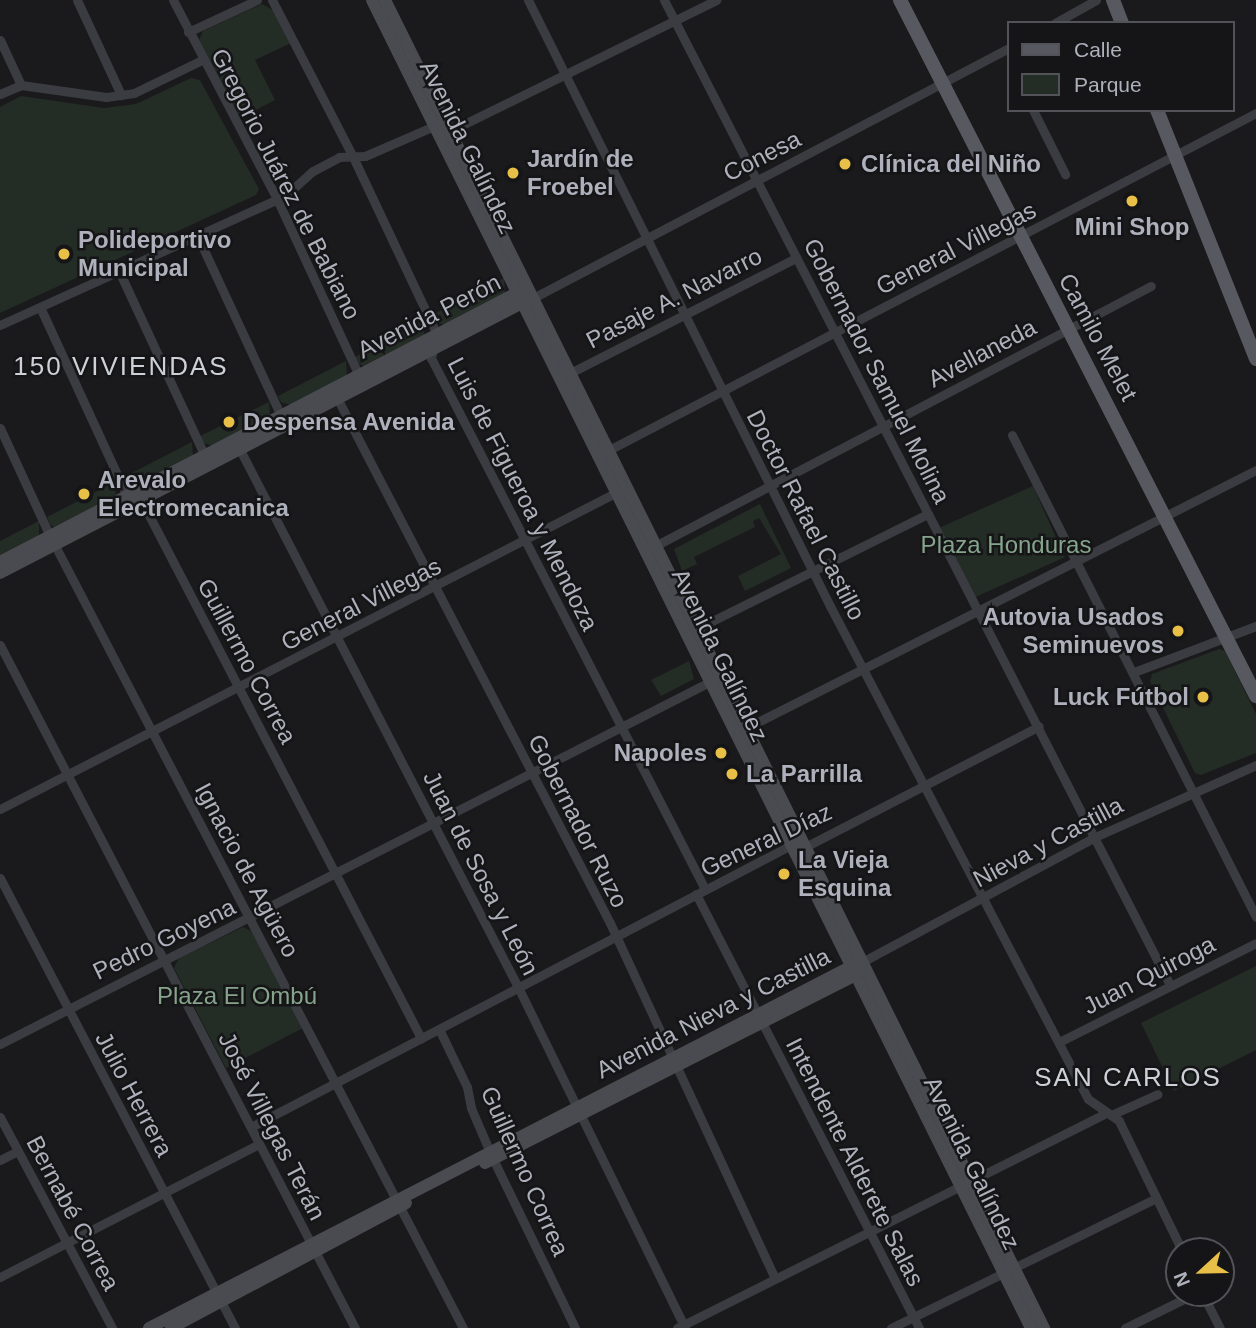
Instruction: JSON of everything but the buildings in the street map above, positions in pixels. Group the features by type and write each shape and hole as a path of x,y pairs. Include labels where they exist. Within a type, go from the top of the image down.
{"main road":[{"name":"Avenida Galíndez","path":"372,0 603,453 715,679 791,845 966,1184 1009,1271 1031,1328"},
{"name":"Avenida Galíndez","path":"385,0 450,131 524,298 569,373 603,453"},
{"name":"Camilo Melet","path":"900,0 1256,695"},
{"path":"1113,0 1121,21"},
{"path":"1158,112 1256,359"},
{"name":"Avenida Perón","path":"0,573 127,496 335,394 437,335 524,298"},
{"name":"Avenida Perón","path":"361,380 433,348 524,298"},
{"name":"Avenida Perón","path":"0,562 141,500 281,416 335,394"},
{"name":"Avenida Galíndez","path":"650,549 696,629 715,679 746,728 805,847 856,968"},
{"name":"Avenida Nieva y Castilla","path":"149,1328 219,1297 856,968"},
{"name":"Avenida Galíndez","path":"1009,1271 1044,1328"},
{"name":"Avenida Nieva y Castilla","path":"171,1328 219,1297"}],"street":[{"path":"76,0 121,95"},
{"name":"Gregorio Juárez de Babiano","path":"173,0 277,200 361,380"},
{"path":"188,32 257,0"},
{"name":"Luis de Figueroa y Mendoza","path":"272,0 353,157 437,335 431,358 623,728 760,1018"},
{"name":"Doctor Rafael Castillo","path":"528,0 644,238 812,571 1088,1099"},
{"name":"Gobernador Samuel Molina","path":"664,0 1170,985"},
{"path":"0,325 277,200 313,171 339,157 353,157 434,126 450,131 716,0"},
{"path":"1059,21 1096,0"},
{"path":"0,40 21,85"},
{"name":"Conesa","path":"524,298 758,181 1006,50"},
{"path":"0,94 21,85 106,97 121,95 202,60"},
{"path":"1034,112 1065,174"},
{"name":"General Villegas","path":"603,453 1256,113"},
{"path":"197,235 281,416"},
{"name":"Pasaje A. Navarro","path":"569,373 796,258"},
{"path":"119,271 205,456"},
{"name":"Avellaneda","path":"650,549 1151,286"},
{"path":"40,307 127,496 141,500"},
{"name":"Gobernador Ruzo","path":"335,394 615,936 775,1278"},
{"name":"Ignacio de Agüero","path":"0,428 53,540 463,1328"},
{"path":"1012,435 1078,559 1256,917"},
{"name":"Juan de Sosa y León","path":"237,444 580,1109 682,1327"},
{"path":"746,728 1256,470"},
{"name":"General Villegas","path":"0,809 621,490"},
{"name":"Guillermo Correa","path":"141,500 421,1038"},
{"path":"696,629 928,514"},
{"path":"1134,672 1256,626"},
{"name":"José Villegas Terán","path":"0,645 355,1328"},
{"name":"Pedro Goyena","path":"0,1044 164,959 336,876 715,679"},
{"name":"General Díaz","path":"251,1127 791,845 805,847 1039,726"},
{"name":"Nieva y Castilla","path":"856,968 1095,837 1192,790 1256,765"},
{"name":"Julio Herrera","path":"0,878 235,1328"},
{"name":"Juan Quiroga","path":"1059,1042 1256,943"},
{"name":"Intendente Alderete Salas","path":"760,1018 919,1328"},
{"name":"Guillermo Correa","path":"439,1029 493,1154 575,1328"},
{"path":"682,1327 1084,1124 1158,1094"},
{"path":"1084,1124 1089,1114 1088,1099"},
{"path":"1088,1099 1124,1129 1175,1237"},
{"name":"Bernabé Correa","path":"0,1117 112,1328"},
{"path":"0,1277 259,1143"},
{"path":"0,1160 18,1151"},
{"path":"891,1328 1156,1198"},
{"path":"1125,1328 1168,1307"},
{"path":"1209,1307 1220,1328"}],"green space":[{"path":"262,4 278,13 291,43 255,60 275,100 239,119 199,40 203,31"},
{"name":"Polideportivo Municipal","path":"191,78 200,80 259,189 256,195 0,313 0,107 21,96 104,108 136,104"},
{"path":"504,278 505,294 446,325 435,322 432,315"},
{"path":"423,321 424,335 363,366 358,363 355,357"},
{"path":"346,361 347,376 291,405 281,402 278,396"},
{"path":"269,402 270,417 214,446 203,443 200,436"},
{"path":"192,442 193,457 138,486 127,483 124,477"},
{"path":"115,482 116,497 54,527 50,524 47,517"},
{"name":"Plaza Honduras","path":"1033,486 1065,557 972,599 940,527"},
{"path":"760,504 791,568 745,591 738,576 781,554 759,518 753,521 755,527 694,557 697,564 682,571 674,549"},
{"path":"39,521 39,537 0,558 0,541"},
{"name":"Luck Fútbol","path":"1219,649 1225,651 1256,714 1256,753 1201,775 1195,773 1150,681 1152,674"},
{"path":"689,661 694,679 661,696 651,680"},
{"name":"Plaza El Ombú","path":"243,927 251,931 303,1028 226,1068 174,968 179,958"},
{"path":"1256,966 1256,1050 1174,1091 1141,1023"}],"place":[{"name":"Clínica del Niño","path":"845,164"},
{"name":"Jardín de Froebel","path":"513,173"},
{"name":"Mini Shop","path":"1132,201"},
{"name":"Polideportivo Municipal","path":"64,254"},
{"name":"Despensa Avenida","path":"229,422"},
{"name":"Arevalo Electromecanica","path":"84,494"},
{"name":"Autovia Usados Seminuevos","path":"1178,631"},
{"name":"Luck Fútbol","path":"1203,697"},
{"name":"Napoles","path":"721,753"},
{"name":"La Parrilla","path":"732,774"},
{"name":"La Vieja Esquina","path":"784,874"}],"district":[{"name":"150 VIVIENDAS","path":"121,367"},
{"name":"SAN CARLOS","path":"1128,1078"}]}
